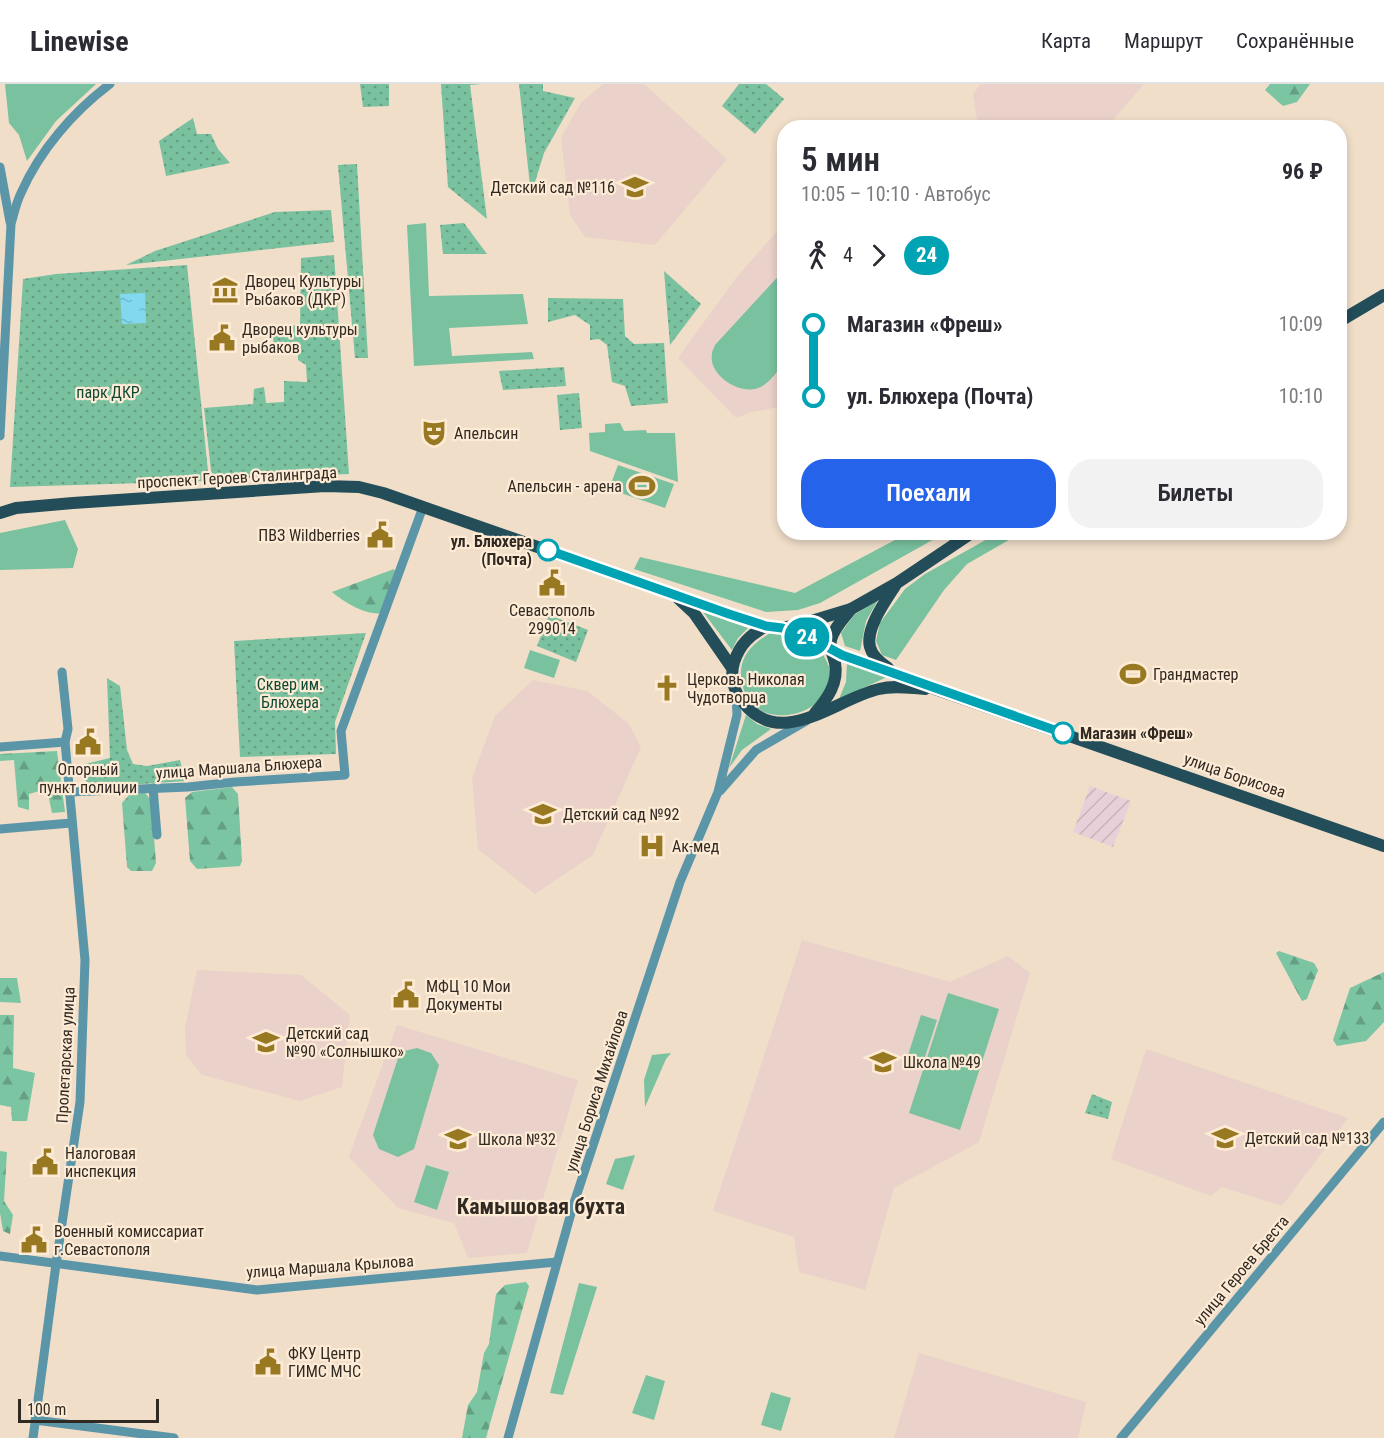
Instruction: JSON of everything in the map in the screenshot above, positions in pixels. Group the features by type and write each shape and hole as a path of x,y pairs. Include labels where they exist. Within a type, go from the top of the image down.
{"main road":[{"path":"1347,317 1384,295"},
{"name":"проспект Героев Сталинграда","path":"0,512 16,508 73,503 325,486 359,487 383,493 766,626 782,628 851,609 897,583 961,540"},
{"path":"894,673 877,660 869,646 872,625 897,583"},
{"name":"проспект Героев Сталинграда","path":"674,595 694,614 732,668"},
{"name":"проспект Героев Сталинграда","path":"829,648 832,634 851,609"},
{"path":"766,626 750,635 737,651 732,668 736,693 746,707 759,717 776,723 787,723 815,714 828,698 835,681 835,664 829,648 782,628"},
{"name":"улица Борисова","path":"829,648 842,655 938,690 1384,846"},
{"name":"улица Борисова","path":"815,714 877,689 901,687 938,690"}],"street":[{"path":"11,224 21,193 56,135 95,95 110,84"},
{"path":"0,167 11,224 0,436"},
{"name":"улица Маршала Блюхера","path":"69,792 345,775 341,731 423,507"},
{"name":"Пролетарская улица","path":"33,1438 81,1085 85,960 71,823 65,742 69,729 62,672"},
{"name":"улица Бориса Михайлова","path":"508,1438 573,1206 680,882 718,792 737,715 736,693"},
{"name":"улица Бориса Михайлова","path":"718,792 756,750 815,714"},
{"path":"0,747 65,742"},
{"path":"153,788 157,835"},
{"path":"0,829 71,823"},
{"name":"улица Героев Бреста","path":"1121,1438 1384,1122"},
{"name":"улица Маршала Крылова","path":"0,1256 257,1290 557,1262"},
{"path":"35,1420 174,1438"}],"shaded area":[{"name":"Детский сад №116","path":"603,84 644,84 727,159 655,245 585,237 570,215 561,137 581,103"},
{"path":"981,84 1144,84 1113,120 977,120 973,94"},
{"path":"777,231 777,407 736,418 678,358 736,278"},
{"name":"Детский сад №92","path":"533,680 587,691 628,723 641,747 593,855 535,894 478,849 472,778 495,716"},
{"path":"1090,786 1131,801 1113,847 1073,832"},
{"name":"Школа №49","path":"802,940 950,982 1008,956 1030,973 979,1142 894,1188 865,1290 799,1272 794,1237 713,1211"},
{"name":"Детский сад №90 «Солнышко»","path":"197,970 301,975 350,1015 342,1087 300,1101 202,1075 186,1055 185,1028"},
{"name":"Школа №32","path":"397,1025 578,1080 527,1253 468,1258 454,1223 398,1208 349,1157"},
{"name":"Детский сад №133","path":"1146,1049 1348,1118 1282,1206 1222,1187 1211,1196 1111,1159"},
{"path":"919,1353 1086,1402 1078,1438 894,1438"}],"green space":[{"path":"5,84 96,84 56,121 27,161 19,135 9,123"},
{"path":"360,84 389,84 389,106 363,107"},
{"path":"441,84 482,84 470,85 487,219 448,187"},
{"path":"519,84 543,84 543,91 575,98 544,153 531,195"},
{"path":"739,84 766,84 784,99 755,134 722,106"},
{"path":"1270,84 1310,84 1297,102 1283,106 1265,90"},
{"path":"193,118 197,134 211,134 218,149 230,163 166,176 159,141"},
{"path":"357,164 368,358 355,358 338,165"},
{"path":"331,210 334,242 126,265 155,251 275,212"},
{"path":"426,223 429,296 523,294 528,324 449,328 452,356 532,352 534,359 414,366 407,225"},
{"path":"464,223 487,254 443,254 440,225"},
{"path":"334,255 349,474 212,479 204,408 253,404 254,389 264,387 266,403 284,402 284,381 307,382 306,365 298,360 298,352 275,351 271,327 300,325 301,258"},
{"name":"парк ДКР","path":"187,265 209,481 10,487 23,279 56,274"},
{"path":"664,271 701,304 670,345"},
{"path":"777,278 777,371 766,384 758,388 743,389 727,382 720,376 712,362 715,345"},
{"path":"548,298 623,299 625,336 634,344 664,343 668,403 631,406 625,386 612,382 607,345 599,339 590,340 590,325 575,315 548,322"},
{"path":"564,367 566,386 503,390 499,371"},
{"path":"579,393 582,428 560,430 557,395"},
{"path":"620,423 624,431 646,430 647,433 675,433 678,482 590,451 589,433 605,432 605,424"},
{"name":"Апельсин - арена","path":"618,465 674,484 665,508 609,489"},
{"path":"65,520 78,549 73,568 0,570 0,533"},
{"path":"895,540 932,540 820,603 798,610 766,612 634,569 640,557 795,593"},
{"path":"986,540 1009,540 967,564 944,590 896,660 882,655 876,641 880,623 905,589 925,574"},
{"path":"394,569 382,613 362,610 332,592"},
{"path":"878,600 866,621 860,651 845,646 841,633 854,615"},
{"path":"703,612 748,628 738,638 732,650"},
{"path":"549,615 588,630 576,662 537,646"},
{"path":"774,631 812,645 820,650 827,662 830,680 824,695 812,707 795,714 777,715 760,710 747,697 741,676 746,654 761,639"},
{"name":"Сквер им. Блюхера","path":"366,633 335,722 336,754 240,757 234,641"},
{"path":"530,650 560,660 554,678 524,668"},
{"path":"847,663 887,677 839,699 846,682"},
{"path":"107,678 120,686 127,750 133,764 147,766 180,760 185,781 86,788 85,764 110,758"},
{"path":"746,715 757,724 771,729 742,750 729,768"},
{"path":"57,751 65,812 52,813 47,789 29,794 29,810 18,807 14,760 0,761 0,754"},
{"path":"232,787 238,794 242,861 240,866 197,869 190,861 185,798 192,792"},
{"path":"145,793 151,800 156,863 152,871 131,871 127,867 122,803 130,794"},
{"path":"1279,951 1314,963 1318,970 1307,999 1302,1001 1276,953"},
{"path":"1384,972 1384,1022 1366,1041 1337,1046 1333,1040 1350,988"},
{"path":"0,978 17,978 21,1003 0,1002"},
{"path":"948,993 999,1009 960,1130 909,1113"},
{"path":"0,1015 14,1015 13,1068 35,1073 27,1121 12,1121 11,1107 0,1105"},
{"path":"921,1015 937,1020 924,1060 908,1055"},
{"path":"417,1048 431,1053 439,1065 414,1149 398,1157 379,1149 373,1135 400,1052"},
{"path":"671,1053 666,1059 645,1107 644,1080 652,1055"},
{"path":"1092,1094 1112,1102 1108,1119 1085,1113"},
{"path":"0,1151 7,1152 4,1201 13,1215 10,1234 3,1231 0,1213"},
{"path":"635,1155 623,1190 606,1184 615,1159"},
{"path":"426,1165 449,1172 437,1210 414,1202"},
{"path":"526,1282 529,1286 486,1438 462,1438 468,1405 477,1392 484,1353 489,1344 496,1294 505,1285"},
{"path":"579,1283 597,1287 563,1395 550,1393"},
{"path":"646,1375 665,1381 654,1420 632,1413"},
{"path":"771,1392 791,1398 781,1431 761,1425"}],"water":[{"path":"145,293 146,323 122,324 120,294"}],"bus line":[{"name":"24","path":"548,550 729,614 766,626 782,628 820,643 842,655 1063,733"}],"place":[{"name":"Детский сад №116","path":"635,187"},
{"name":"Дворец Культуры Рыбаков (ДКР)","path":"225,290"},
{"name":"Дворец культуры рыбаков","path":"222,338"},
{"name":"Апельсин","path":"434,433"},
{"name":"Апельсин - арена","path":"642,486"},
{"name":"ПВЗ Wildberries","path":"380,535"},
{"name":"ул. Блюхера (Почта)","path":"548,550"},
{"name":"Севастополь 299014","path":"552,583"},
{"name":"Грандмастер","path":"1133,674"},
{"name":"Церковь Николая Чудотворца","path":"667,688"},
{"name":"Магазин «Фреш»","path":"1063,733"},
{"name":"Опорный пункт полиции","path":"88,742"},
{"name":"Детский сад №92","path":"543,814"},
{"name":"Ак-мед","path":"652,846"},
{"name":"МФЦ 10 Мои Документы","path":"406,995"},
{"name":"Детский сад №90 «Солнышко»","path":"266,1042"},
{"name":"Школа №49","path":"883,1062"},
{"name":"Детский сад №133","path":"1225,1138"},
{"name":"Школа №32","path":"458,1139"},
{"name":"Налоговая инспекция","path":"45,1162"},
{"name":"Военный комиссариат г.Севастополя","path":"34,1240"},
{"name":"ФКУ Центр ГИМС МЧС","path":"268,1362"}],"district":[{"name":"Камышовая бухта","path":"541,1206"}]}
